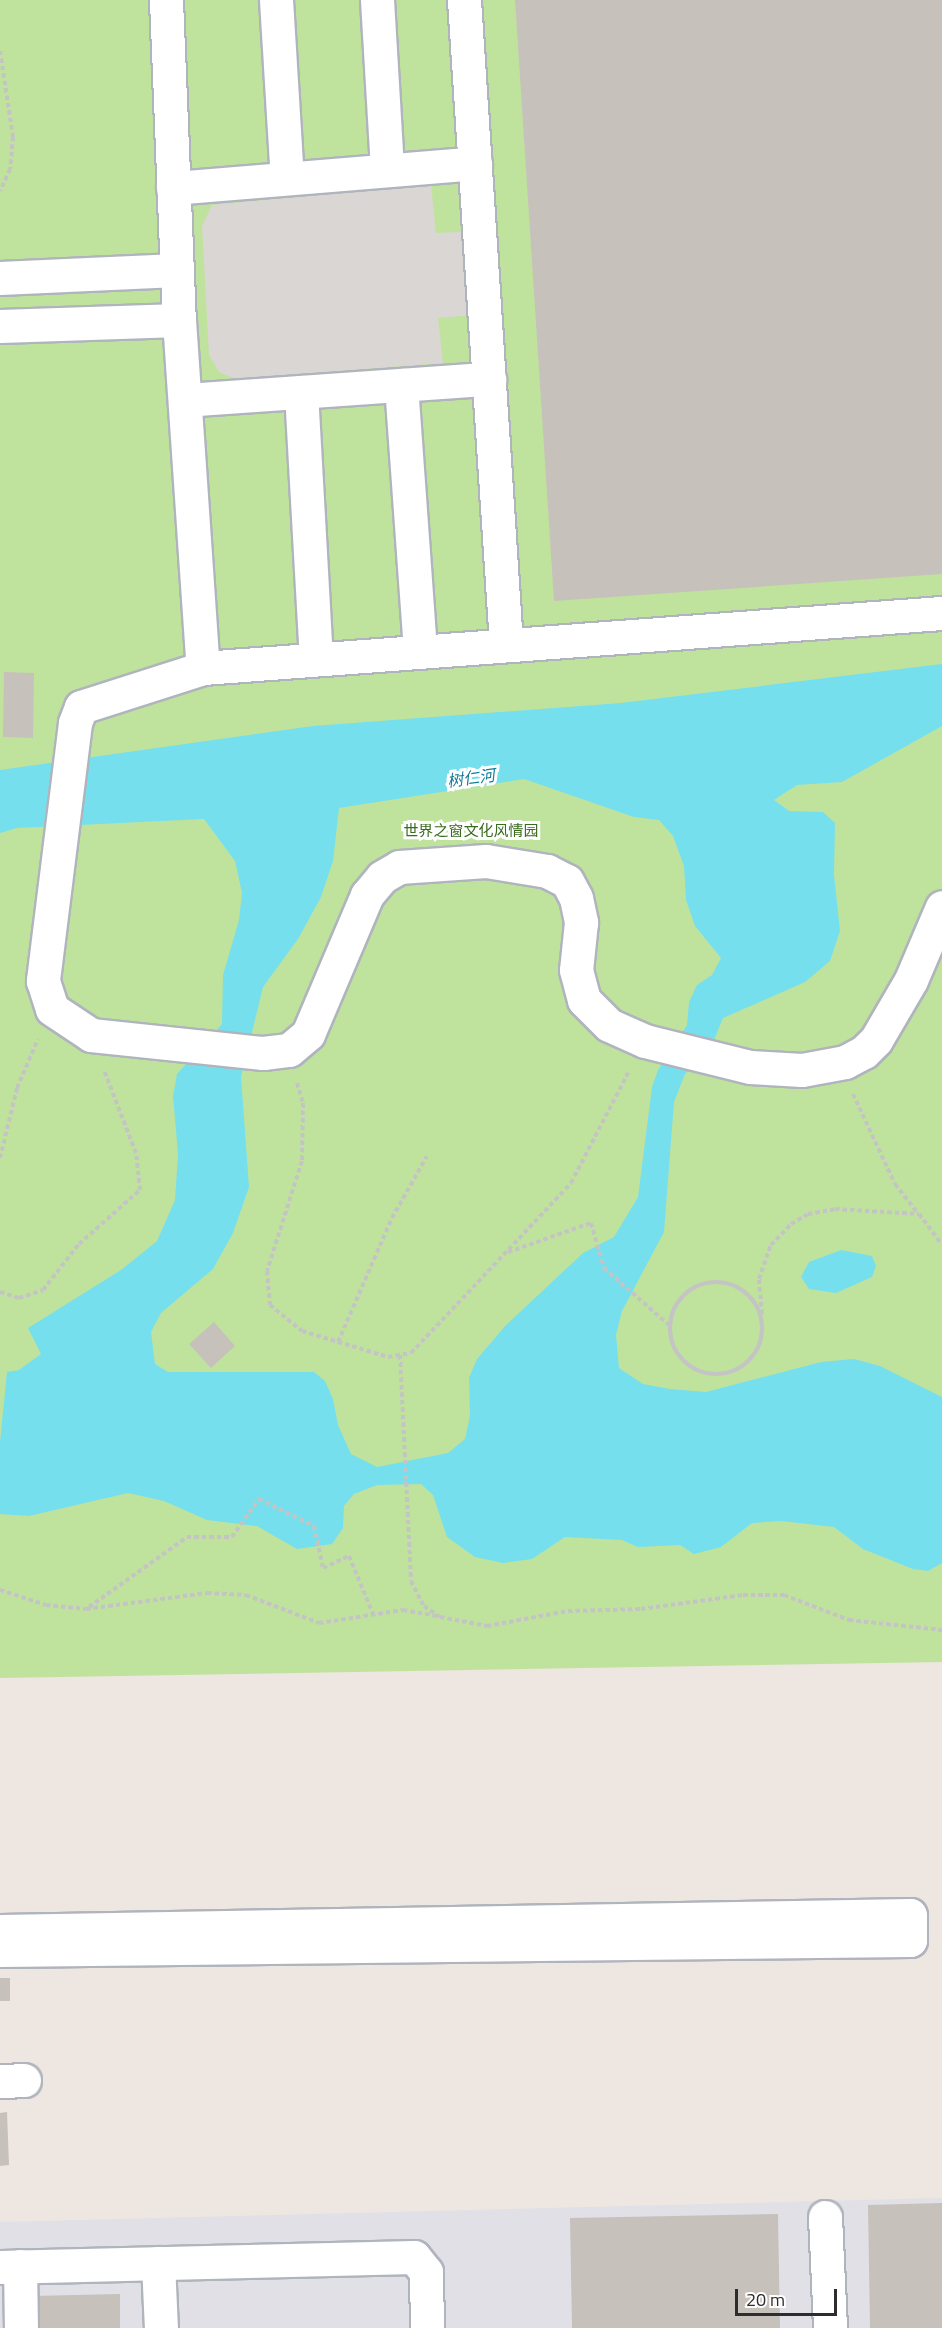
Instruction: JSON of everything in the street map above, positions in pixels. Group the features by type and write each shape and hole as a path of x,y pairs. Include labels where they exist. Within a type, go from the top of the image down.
{"lane":[{"path":"166,0 179,320 203,668"},
{"path":"276,0 287,178"},
{"path":"377,0 387,170"},
{"path":"464,0 506,644"},
{"path":"173,188 475,163"},
{"path":"0,278 177,270"},
{"path":"0,326 179,320"},
{"path":"185,400 489,379"},
{"path":"401,386 420,651"},
{"path":"301,392 316,659"},
{"path":"942,613 203,668 81,707 72,749 43,981 52,1009 91,1035 276,1052 308,1034 366,895 382,877 399,867 486,861 547,871 567,881 576,898 581,922 576,970 584,1000 609,1025 654,1043 750,1068 802,1070 836,1064 864,1052 876,1040 911,980 942,907"},
{"path":"0,1931 910,1915 910,1940 0,1950"},
{"path":"825,2217 830,2328"},
{"path":"21,2328 10,2267 414,2257 426,2272 427,2328"},
{"path":"158,2263 161,2328"}],"path":[{"path":"0,51 13,137 10,169 0,191"},
{"path":"0,1158 17,1088 52,1009"},
{"path":"0,1292 19,1298 43,1290 79,1244 140,1190 136,1153 91,1035"},
{"path":"276,1052 303,1103 302,1161 267,1272 270,1305 303,1331 388,1357 411,1353 571,1183 654,1043"},
{"path":"836,1064 895,1184 942,1244"},
{"path":"338,1342 392,1218 427,1156"},
{"path":"507,1252 591,1223 604,1268 670,1326 678,1355 689,1365 718,1374 734,1371 752,1356 762,1336 759,1279 771,1245 791,1224 807,1214 835,1209 919,1214"},
{"path":"670,1326 681,1298 692,1288 714,1282 737,1286 749,1295 762,1321"},
{"path":"400,1355 411,1581 424,1606 440,1617"},
{"path":"86,1609 187,1537 232,1537 259,1499 314,1526 323,1568 349,1556 373,1614"},
{"path":"0,1590 46,1605 86,1609 207,1593 246,1595 319,1623 403,1610 487,1626 568,1611 641,1609 743,1595 784,1595 849,1620 942,1630"}],"shaded area":[{"path":"431,184 436,233 479,231 485,314 438,318 443,363 235,379 219,372 209,355 202,226 212,205"},
{"path":"942,2198 942,2328 0,2328 0,2222"}],"green space":[{"name":"世界之窗文化风情园","path":"0,0 942,0 942,1662 0,1678"}],"water":[{"name":"树仁河","path":"942,664 942,726 842,782 797,785 774,800 789,811 823,812 835,823 834,875 840,931 830,961 805,982 723,1018 709,1052 685,1074 674,1102 664,1232 622,1311 616,1335 619,1368 643,1384 706,1392 821,1362 854,1359 880,1366 942,1397 942,1563 928,1571 913,1569 863,1549 834,1527 781,1521 752,1523 721,1547 694,1554 680,1545 638,1547 622,1540 565,1537 532,1559 503,1563 475,1557 447,1537 433,1495 421,1484 377,1485 354,1494 344,1506 343,1528 332,1544 297,1549 257,1526 207,1520 164,1501 128,1493 29,1516 0,1514 0,1442 7,1372 19,1370 41,1354 28,1328 121,1270 157,1241 175,1200 178,1154 173,1096 177,1074 222,1024 223,975 239,920 242,893 235,861 204,819 17,828 0,833 0,770 313,726 621,703","holes":["524,779 634,817 659,820 673,836 684,866 686,900 695,926 721,958 712,975 697,985 689,1002 687,1025 658,1070 652,1087 638,1197 614,1237 583,1253 506,1325 477,1359 469,1378 470,1416 465,1439 448,1453 377,1467 351,1454 338,1425 333,1399 325,1381 314,1372 168,1372 155,1364 151,1332 161,1313 213,1269 233,1233 249,1187 241,1077 263,987 298,939 321,897 333,861 339,808"]},
{"path":"841,1250 872,1256 876,1266 872,1277 836,1293 809,1289 801,1277 809,1262"}],"building":[{"path":"515,0 942,0 942,574 554,601"},
{"path":"4,672 34,673 33,738 3,737"},
{"path":"214,1322 235,1346 211,1368 189,1344"},
{"path":"0,1978 10,1978 10,2001 0,2001"},
{"path":"7,2112 9,2165 0,2166 0,2113"},
{"path":"942,2203 942,2328 870,2328 868,2205"},
{"path":"778,2214 780,2328 572,2328 570,2218"},
{"path":"120,2294 120,2328 32,2328 31,2296"}]}
